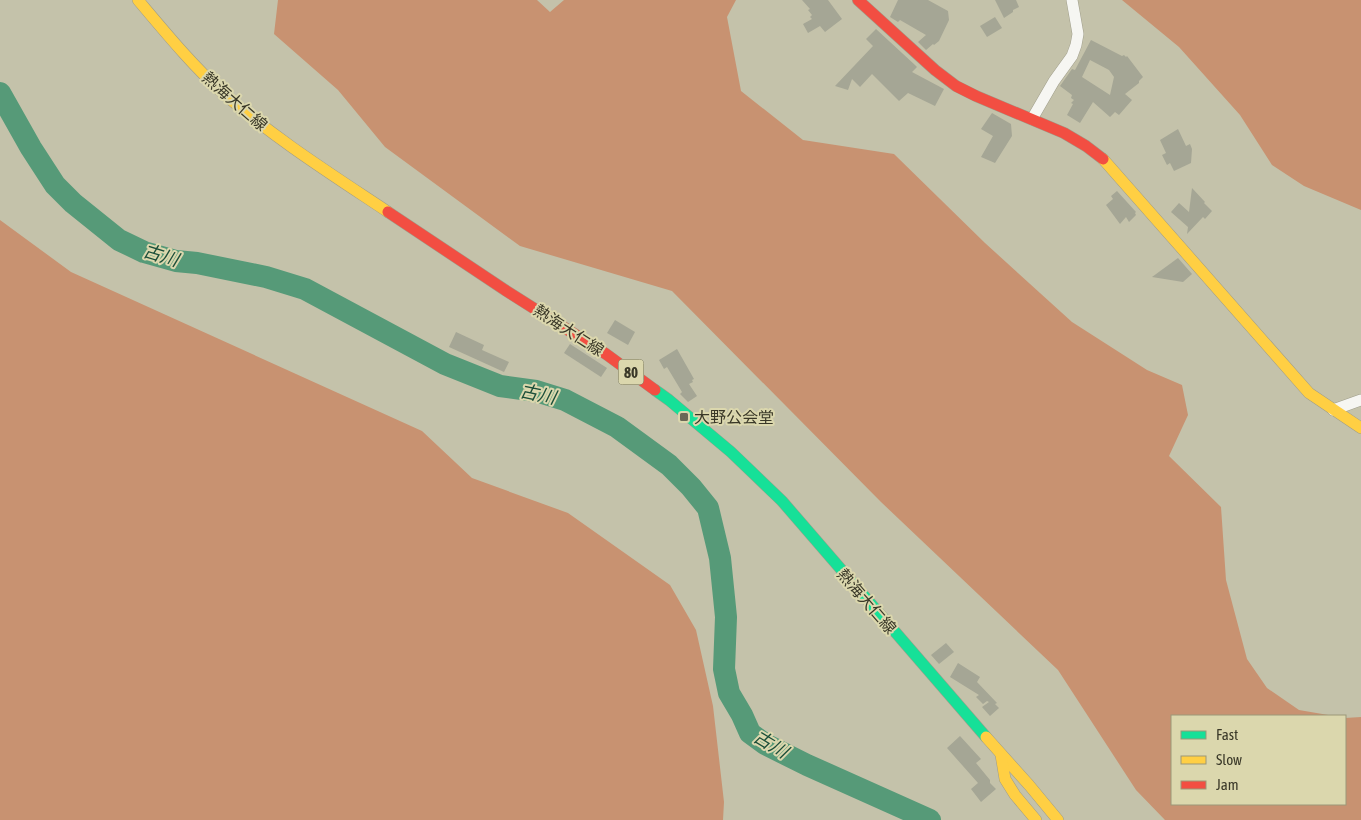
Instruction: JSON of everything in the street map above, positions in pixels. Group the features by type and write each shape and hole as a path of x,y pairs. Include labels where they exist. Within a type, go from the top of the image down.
{"main road":[{"name":"熱海大仁線","path":"138,0 193,64 222,92 300,154 505,290 606,354 669,400 731,452 782,501 1058,820"},
{"path":"858,0 935,70 956,86 1064,133 1086,146 1104,160 1308,393 1361,428"},
{"path":"1001,755 1005,778 1036,820"}],"street":[{"path":"1032,119 1054,81 1072,56 1076,45 1078,34 1072,0"},
{"path":"1333,410 1361,400"}],"shaded area":[{"path":"278,0 537,0 550,12 564,0 736,0 727,17 741,91 803,140 894,154 985,243 1072,322 1147,370 1182,385 1188,415 1169,456 1221,507 1226,580 1247,659 1267,688 1299,710 1328,715 1171,715 1171,805 1346,805 1346,718 1361,717 1361,820 1165,820 1136,790 1058,670 881,502 672,291 520,246 385,147 338,90 274,34"},
{"path":"1122,0 1361,0 1361,210 1304,186 1272,165 1240,115 1179,47"},
{"path":"0,220 71,272 422,431 472,478 568,513 670,585 696,630 713,706 724,802 723,820 0,820"}],"building":[{"path":"802,0 828,0 842,19 825,32 820,26 808,33 803,24 812,19 810,17 812,15 808,10 810,9"},
{"path":"898,0 928,0 948,11 949,20 939,41 926,50 918,42 926,35 900,20 898,22 890,17"},
{"path":"995,0 1016,0 1019,7 1004,18"},
{"path":"995,17 1002,28 987,37 980,26"},
{"path":"876,29 917,67 912,72 944,89 935,106 908,93 899,101 872,74 860,87 852,79 848,90 835,86 873,46 866,39"},
{"path":"1091,40 1122,56 1127,56 1143,77 1139,83 1125,94 1132,100 1119,115 1115,112 1110,117 1093,102 1080,123 1067,115 1074,100 1071,98 1072,95 1060,86 1072,69 1075,70","holes":["1090,60 1109,70 1114,77 1110,95 1082,77"]},
{"path":"992,113 1011,124 1012,136 995,163 981,157 993,136 981,129"},
{"path":"1178,129 1186,146 1190,144 1192,149 1191,163 1174,171 1170,163 1167,165 1162,155 1166,153 1160,140"},
{"path":"1192,188 1212,211 1205,219 1203,217 1187,234 1188,227 1171,212 1179,203 1189,212"},
{"path":"1117,191 1136,212 1136,215 1129,222 1126,217 1120,224 1106,205 1113,199 1111,196"},
{"path":"1178,258 1192,274 1183,282 1152,277"},
{"path":"615,320 635,332 628,345 607,333"},
{"path":"456,332 484,345 482,350 509,362 504,372 449,347"},
{"path":"570,344 607,368 601,377 564,353"},
{"path":"677,349 694,379 689,384 697,396 688,402 680,394 682,392 667,367 664,369 659,360"},
{"path":"946,643 954,652 939,664 931,655"},
{"path":"958,663 980,677 977,682 997,703 995,704 999,708 990,716 982,707 989,702 987,701 983,704 976,697 979,695 950,677"},
{"path":"960,736 981,759 976,763 996,789 981,802 971,789 978,783 947,748"}],"waterway":[{"name":"古川","path":"0,93 31,148 55,185 73,203 119,240 144,252 176,261 197,263 266,277 305,289 445,364 500,386 536,391 565,400 617,427 669,465 691,487 708,508 720,558 726,617 724,669 729,693 750,733 765,744 807,765 930,820"}],"traffic: fast":[{"path":"655,390 731,452 782,501 986,737"}],"traffic: slow":[{"path":"138,0 200,71 223,93 303,155 388,212"},
{"path":"1103,159 1309,393 1361,428"},
{"path":"986,737 1058,820"},
{"path":"1001,755 1005,779 1015,795 1036,820"}],"traffic: jam":[{"path":"858,0 935,70 956,86 1064,133 1103,159"},
{"path":"388,212 606,354 655,390"}],"place":[{"name":"大野公会堂","path":"684,417"}]}
